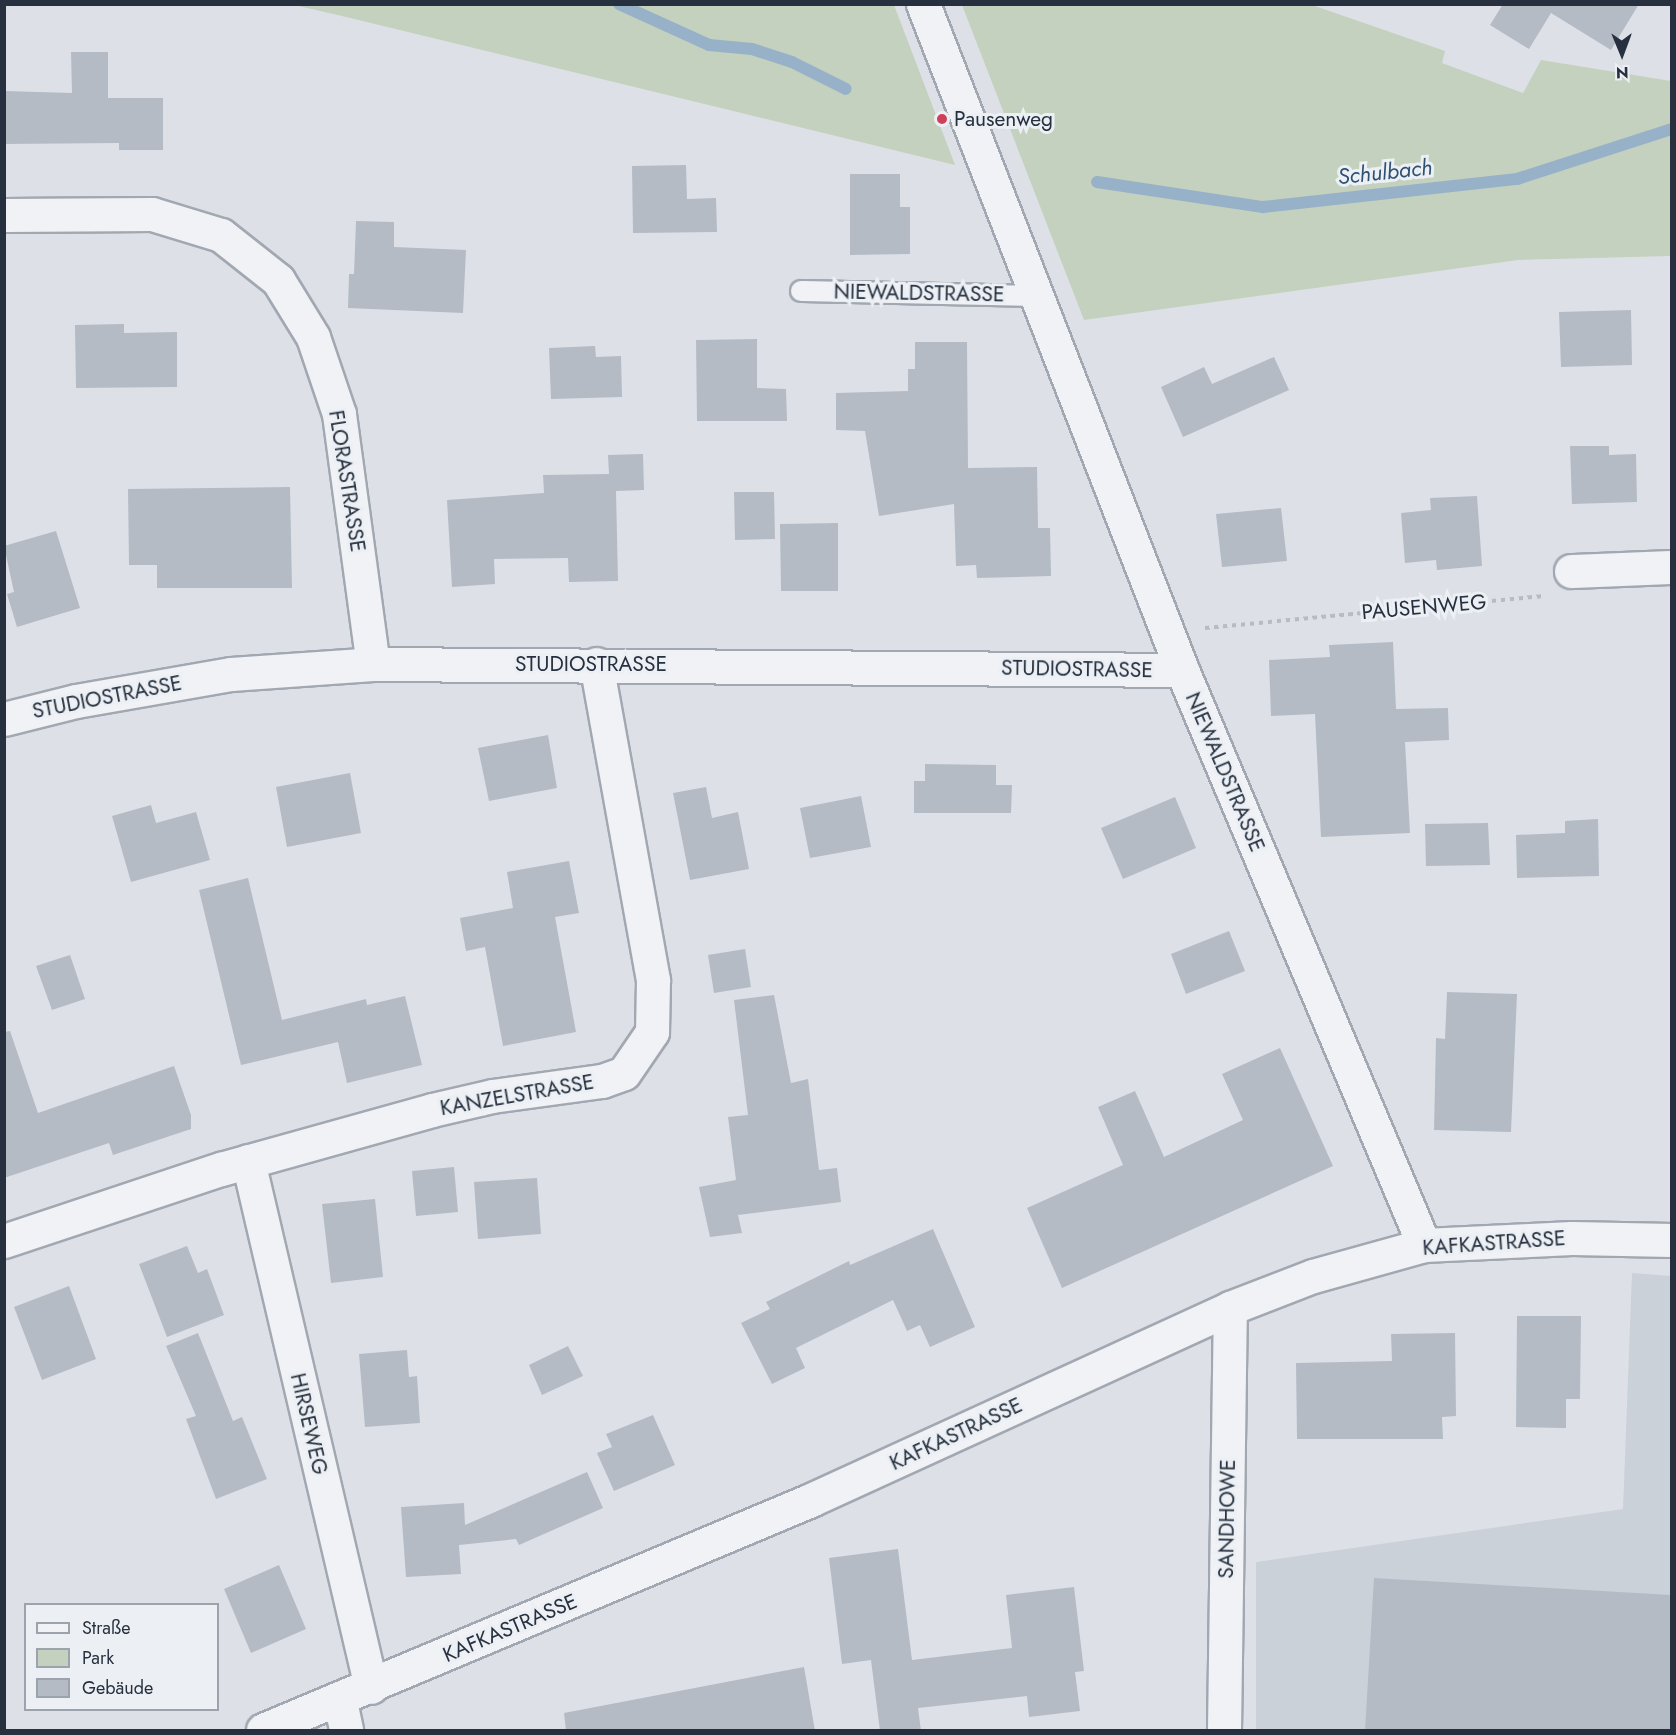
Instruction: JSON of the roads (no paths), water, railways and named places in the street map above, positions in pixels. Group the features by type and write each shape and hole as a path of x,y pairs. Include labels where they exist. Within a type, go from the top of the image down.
{"street":[{"name":"NIEWALDSTRASSE","path":"923,4 1182,670 1424,1245"},
{"name":"FLORASTRASSE","path":"4,215 152,214 221,235 278,280 313,337 339,414 374,664"},
{"path":"1571,572 1671,567"},
{"name":"STUDIOSTRASSE","path":"4,719 76,701 231,674 374,664 1182,670"},
{"name":"KANZELSTRASSE","path":"4,1241 248,1161 492,1096 602,1081 624,1073 640,1053 652,1032 653,980 596,664"},
{"name":"HIRSEWEG","path":"248,1161 371,1687"},
{"name":"KAFKASTRASSE","path":"263,1731 343,1716 371,1687 811,1500 1230,1308 1313,1276 1424,1245 1572,1238 1671,1240"},
{"name":"SANDHOWE","path":"1224,1731 1230,1308"}],"lane":[{"name":"NIEWALDSTRASSE","path":"801,291 1038,296"}],"waterway":[{"name":"Schulbach","path":"619,4 709,45 752,49 792,62 846,89"},
{"name":"Schulbach","path":"1097,182 1263,207 1517,179 1672,129"}],"place":[{"name":"Pausenweg","path":"942,119"}]}
